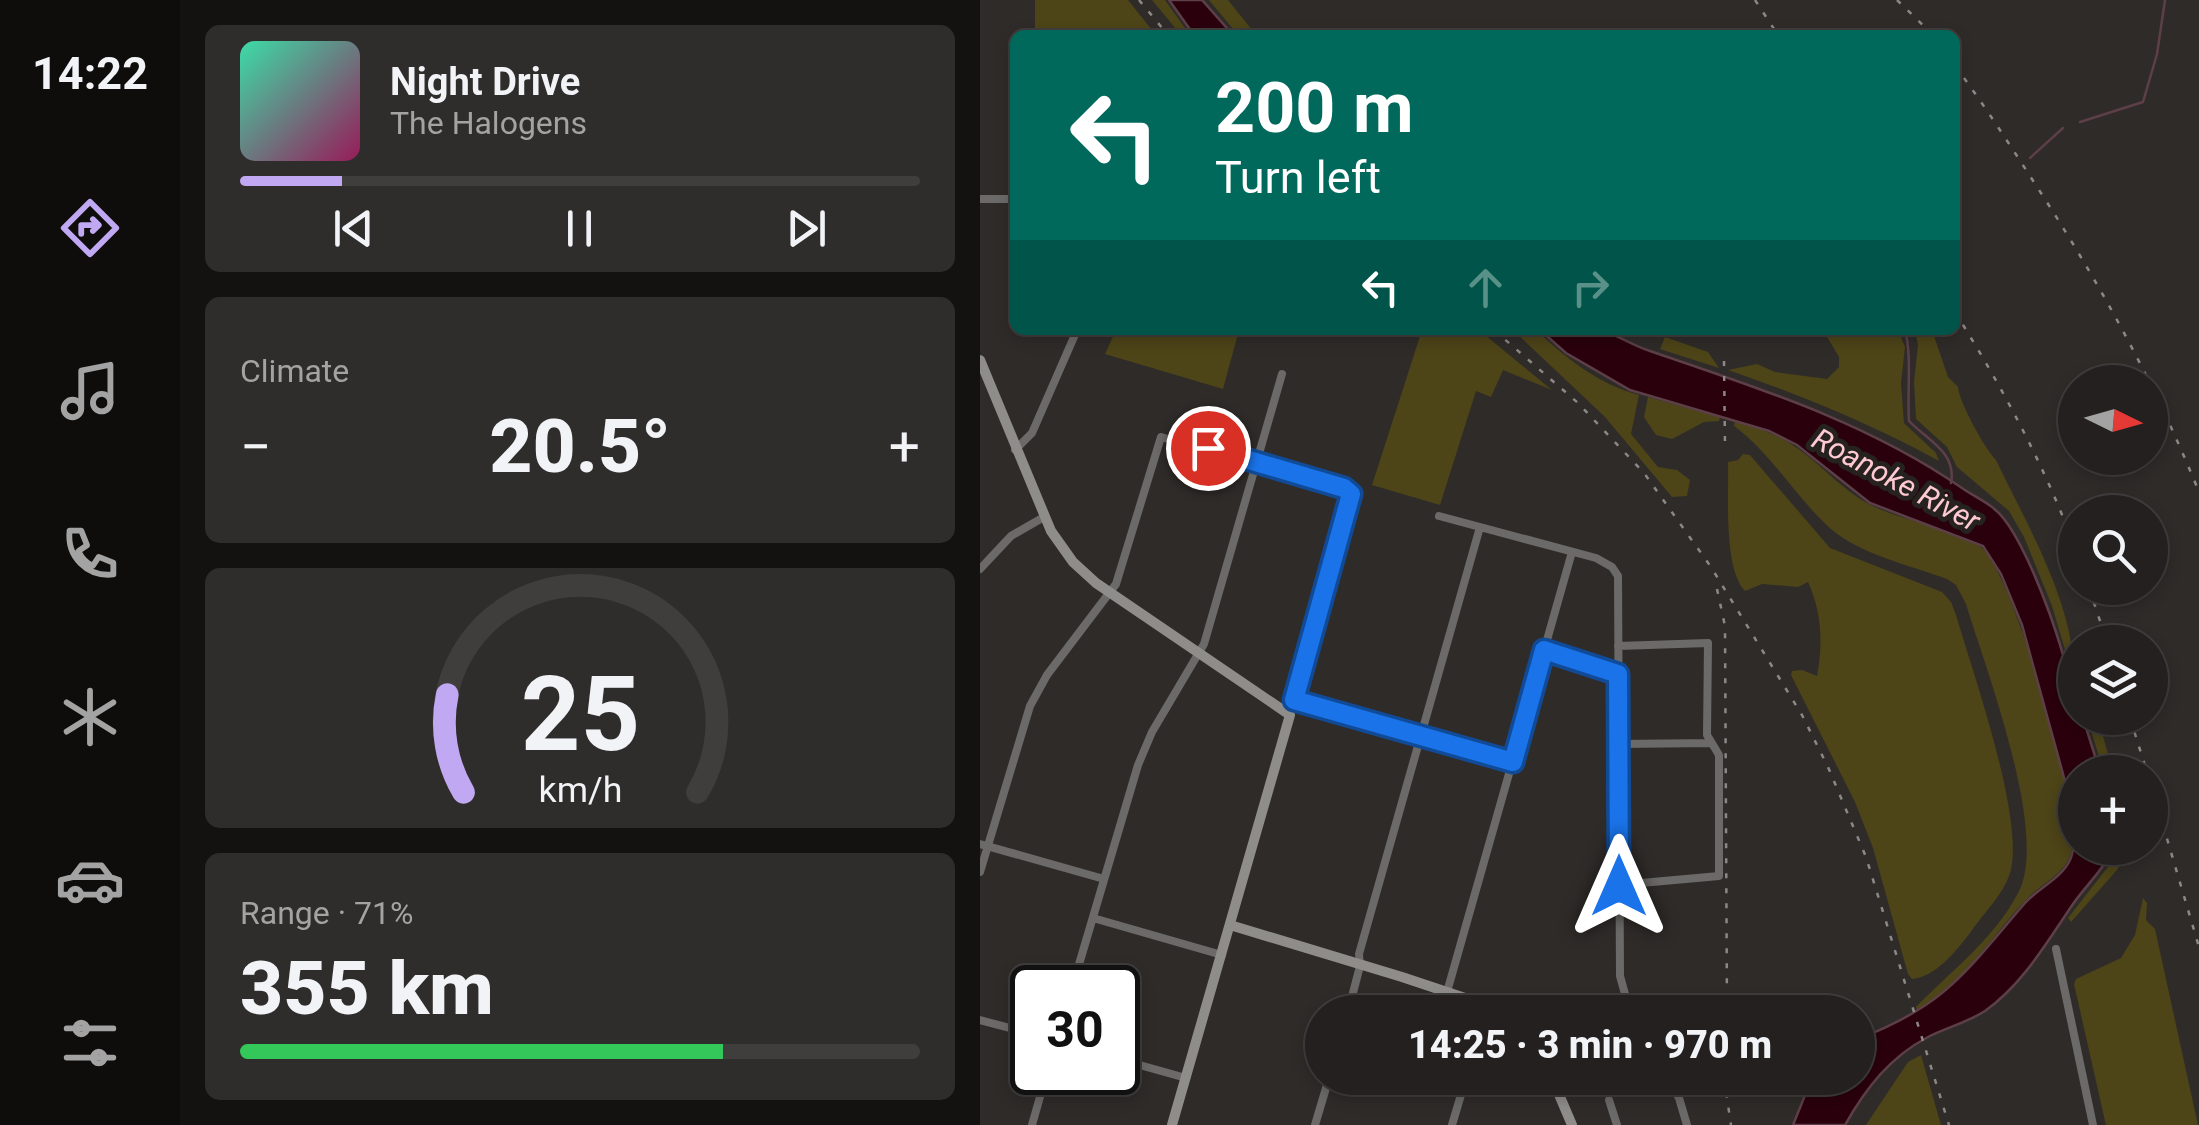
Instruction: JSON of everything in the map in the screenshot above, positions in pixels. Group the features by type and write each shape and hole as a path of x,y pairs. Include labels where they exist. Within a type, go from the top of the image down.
{"street":[{"path":"980,199 1010,200"},
{"path":"1016,450 1032,434 1075,335"},
{"path":"980,360 1044,516 1073,562 1290,715"},
{"path":"1079,965 1142,755 1201,652 1282,374"},
{"path":"980,872 984,845 1039,687 1112,593 1158,439 1164,436 1208,448 1344,488 1351,494 1172,1125"},
{"path":"980,569 1011,536 1044,516"},
{"path":"1438,516 1607,563 1616,572 1620,976 1625,995"},
{"path":"1352,995 1359,954 1480,527"},
{"path":"1447,992 1572,552"},
{"path":"1618,646 1708,643 1707,735 1719,755 1719,876 1619,886"},
{"path":"1544,650 1618,674"},
{"path":"1294,700 1513,762"},
{"path":"1619,744 1711,743"},
{"path":"984,845 1104,879"},
{"path":"1092,918 1222,955"},
{"path":"1230,925 1454,995"},
{"path":"2056,948 2093,1125"},
{"path":"980,1020 1010,1028"},
{"path":"1140,1065 1186,1078"},
{"path":"1032,1125 1040,1095"},
{"path":"1314,1125 1324,1095"},
{"path":"1452,1125 1461,1095"},
{"path":"1560,1095 1572,1125"},
{"path":"1677,1095 1687,1125"},
{"path":"1609,1100 1616,1125"}],"shaded area":[{"path":"1035,0 1128,0 1152,30 1035,30"},
{"path":"1152,0 1165,0 1186,30 1177,30"},
{"path":"1209,0 1228,0 1252,30 1234,30"},
{"path":"1114,335 1238,335 1223,389 1105,354"},
{"path":"1420,335 1485,335 1552,390 1503,370 1491,397 1476,391 1440,505 1372,485"},
{"path":"1518,335 1542,335 1583,369 1639,395 1631,434 1658,467 1677,470 1690,480 1687,496 1672,497 1605,417"},
{"path":"1826,335 1900,335 1905,347 1901,383 1904,423 1936,453 1939,461 1836,411 1728,370 1757,364 1775,372 1827,379 1839,367 1839,357"},
{"path":"1916,335 1934,335 1948,377 1958,387 1968,414 1996,460 2048,568 2067,625 2058,626 2024,537 2009,511 1957,467 1947,447 1916,419"},
{"path":"1665,337 1708,352 1719,368 1660,349"},
{"path":"1648,397 1720,417 1719,421 1704,422 1672,439 1656,435 1644,417"},
{"path":"1735,421 1790,443 1869,504 1959,535 1981,547 2008,593 2036,672 2059,755 2058,865 2064,865 2014,913 1964,973 1917,1010 1997,925 2018,893 2026,867 2021,793 1999,708 1966,604 1956,585 1871,553 1843,538 1818,517 1734,426"},
{"path":"1743,454 1750,455 1830,548 1942,592 1956,615 1996,748 2013,853 2009,876 1997,898 1952,955 1921,977 1912,979 1908,974 1873,848 1855,802 1791,675 1792,671 1802,670 1817,676 1820,628 1808,582 1798,587 1762,584 1745,591 1733,566 1728,462"},
{"path":"2092,735 2103,735 2108,755 2099,755"},
{"path":"2109,865 2119,865 2071,922 2068,918"},
{"path":"2143,898 2147,903 2146,920 2155,929 2198,1125 2106,1125 2105,1121 2074,984 2076,979 2121,958 2135,935"},
{"path":"1921,1055 1941,1125 1866,1125 1908,1062"}],"water":[{"path":"1169,0 1202,0 1229,30 1190,30"},
{"name":"Roanoke River","path":"1546,335 1614,335 1811,409 1888,444 1990,505 2004,519 2027,559 2058,641 2058,735 2088,735 2095,755 2058,756 2022,625 2001,574 1983,546 1870,503 1797,445 1769,431 1630,390 1566,353"},
{"path":"2103,865 2011,988 1985,1011 1928,1037 1902,1054 1875,1081 1875,1032 1913,1013 1953,984 2025,903 2066,867"},
{"path":"1805,1095 1863,1095 1845,1125 1793,1125"}],"waterway":[{"path":"2080,122 2143,102 2157,54 2165,0"},
{"path":"2030,158 2063,128"},
{"name":"Roanoke River","path":"1906,335 1909,421 1945,455 1952,472 1951,483"}],"railway":[{"path":"1139,0 1164,30"},
{"path":"1755,0 1775,30"},
{"path":"1897,0 1928,30"},
{"path":"1960,73 2086,265 2165,414 2199,492"},
{"path":"1960,320 2021,427 2058,506"},
{"path":"1500,335 1578,403 1644,473 1711,567 1802,715 1866,857 1949,1125"},
{"path":"1724,361 1725,445"},
{"path":"1717,589 1725,626 1727,995"},
{"path":"2095,605 2101,625"},
{"path":"2135,735 2142,755"},
{"path":"2168,842 2199,947"},
{"path":"1727,1095 1731,1125"}],"route":[{"path":"1208,448 1344,488 1351,494 1294,700 1513,762 1544,650 1618,674 1619,886"}]}
